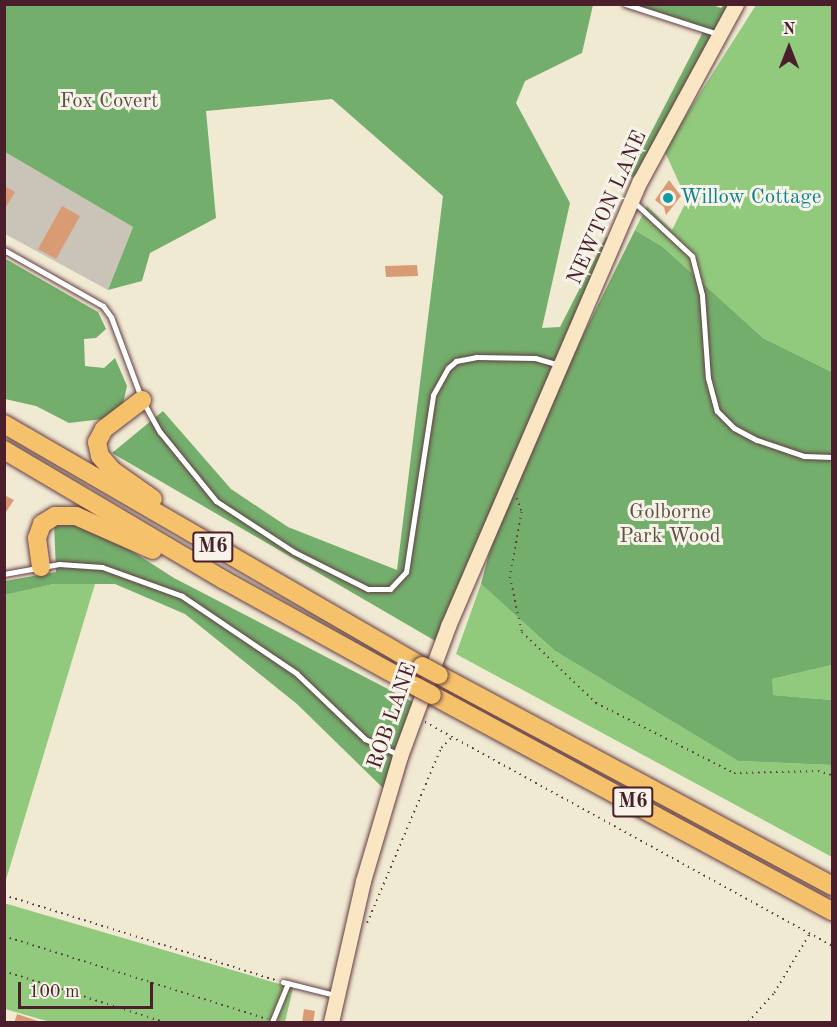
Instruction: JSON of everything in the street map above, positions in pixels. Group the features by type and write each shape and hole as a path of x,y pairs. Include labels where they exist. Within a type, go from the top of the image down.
{"highway":[{"path":"142,400 104,429 97,442 100,456 112,470 234,559"},
{"name":"M6","path":"4,424 422,666 832,886"},
{"name":"M6","path":"4,450 224,580 832,911"},
{"path":"41,567 37,537 42,524 55,516 76,516 224,580"}],"street":[{"name":"NEWTON LANE","path":"530,436 640,181 736,4"},
{"name":"ROB LANE","path":"331,1023 363,880 400,756 414,716 530,436"}],"lane":[{"path":"625,4 718,34"},
{"path":"633,201 692,256 702,295 705,356 717,411 734,428 757,440 804,456 832,458"},
{"path":"4,250 103,306 111,317 142,400 182,463 216,501 294,552 356,585 379,590 397,585 406,572 433,395 448,368 456,361 476,357 535,358 561,365"},
{"path":"4,574 41,567 102,567 182,596 296,673 365,739 400,756"},
{"path":"273,1022 285,982 336,996"}],"path":[{"path":"506,491 521,501 522,512 510,577 522,632 596,703 734,773 818,771 832,774"},
{"path":"414,716 832,946"},
{"path":"364,931 441,748 452,737"},
{"path":"4,895 285,982"},
{"path":"748,1023 774,993 810,932"},
{"path":"4,936 273,1022"},
{"path":"4,971 164,1023"}],"shaded area":[{"path":"5,152 133,227 108,290 5,234"}],"green space":[{"path":"710,4 721,8 724,5 743,5 643,184 629,175 703,32 623,5"},
{"path":"5,5 593,5 582,53 525,81 516,103 570,203 542,328 560,327 606,237 614,241 517,469 635,230 663,247 763,338 832,372 832,665 772,679 773,695 832,700 832,765 738,761 555,651 481,584 503,500 444,646 112,453 163,411 231,489 288,527 397,570 443,196 332,99 206,111 216,218 150,253 142,281 108,290 133,227 5,152"},
{"path":"756,5 832,5 832,372 763,338 663,247 635,230 647,206 672,230 687,200 664,150"},
{"path":"4,258 98,312 106,329 96,338 84,339 85,366 104,368 115,358 127,386 123,404 103,419 69,423 36,406 5,399"},
{"path":"54,521 86,527 121,544 174,578 415,703 385,790 297,704 185,614 115,584 54,584 5,595 5,581 56,572"},
{"path":"54,584 95,584 5,883 5,595"},
{"path":"481,584 555,651 738,761 832,765 832,857 456,654"},
{"path":"832,665 832,700 772,695 772,679"},
{"path":"4,903 293,988 285,1022 50,1022 5,1009"}],"building":[{"name":"Willow Cottage","path":"669,180 681,196 666,215 664,207 655,200"},
{"path":"4,186 15,192 4,210"},
{"path":"62,206 80,216 56,259 38,249"},
{"path":"417,265 418,276 386,277 385,266"},
{"path":"4,495 14,500 4,515"},
{"path":"304,1009 315,1011 313,1023 302,1023"},
{"path":"17,1014 38,1021 37,1023 14,1023"}],"place":[{"name":"Willow Cottage","path":"668,198"}],"park label":[{"name":"Fox Covert","path":"109,102"},
{"name":"Golborne Park Wood","path":"670,525"}]}
